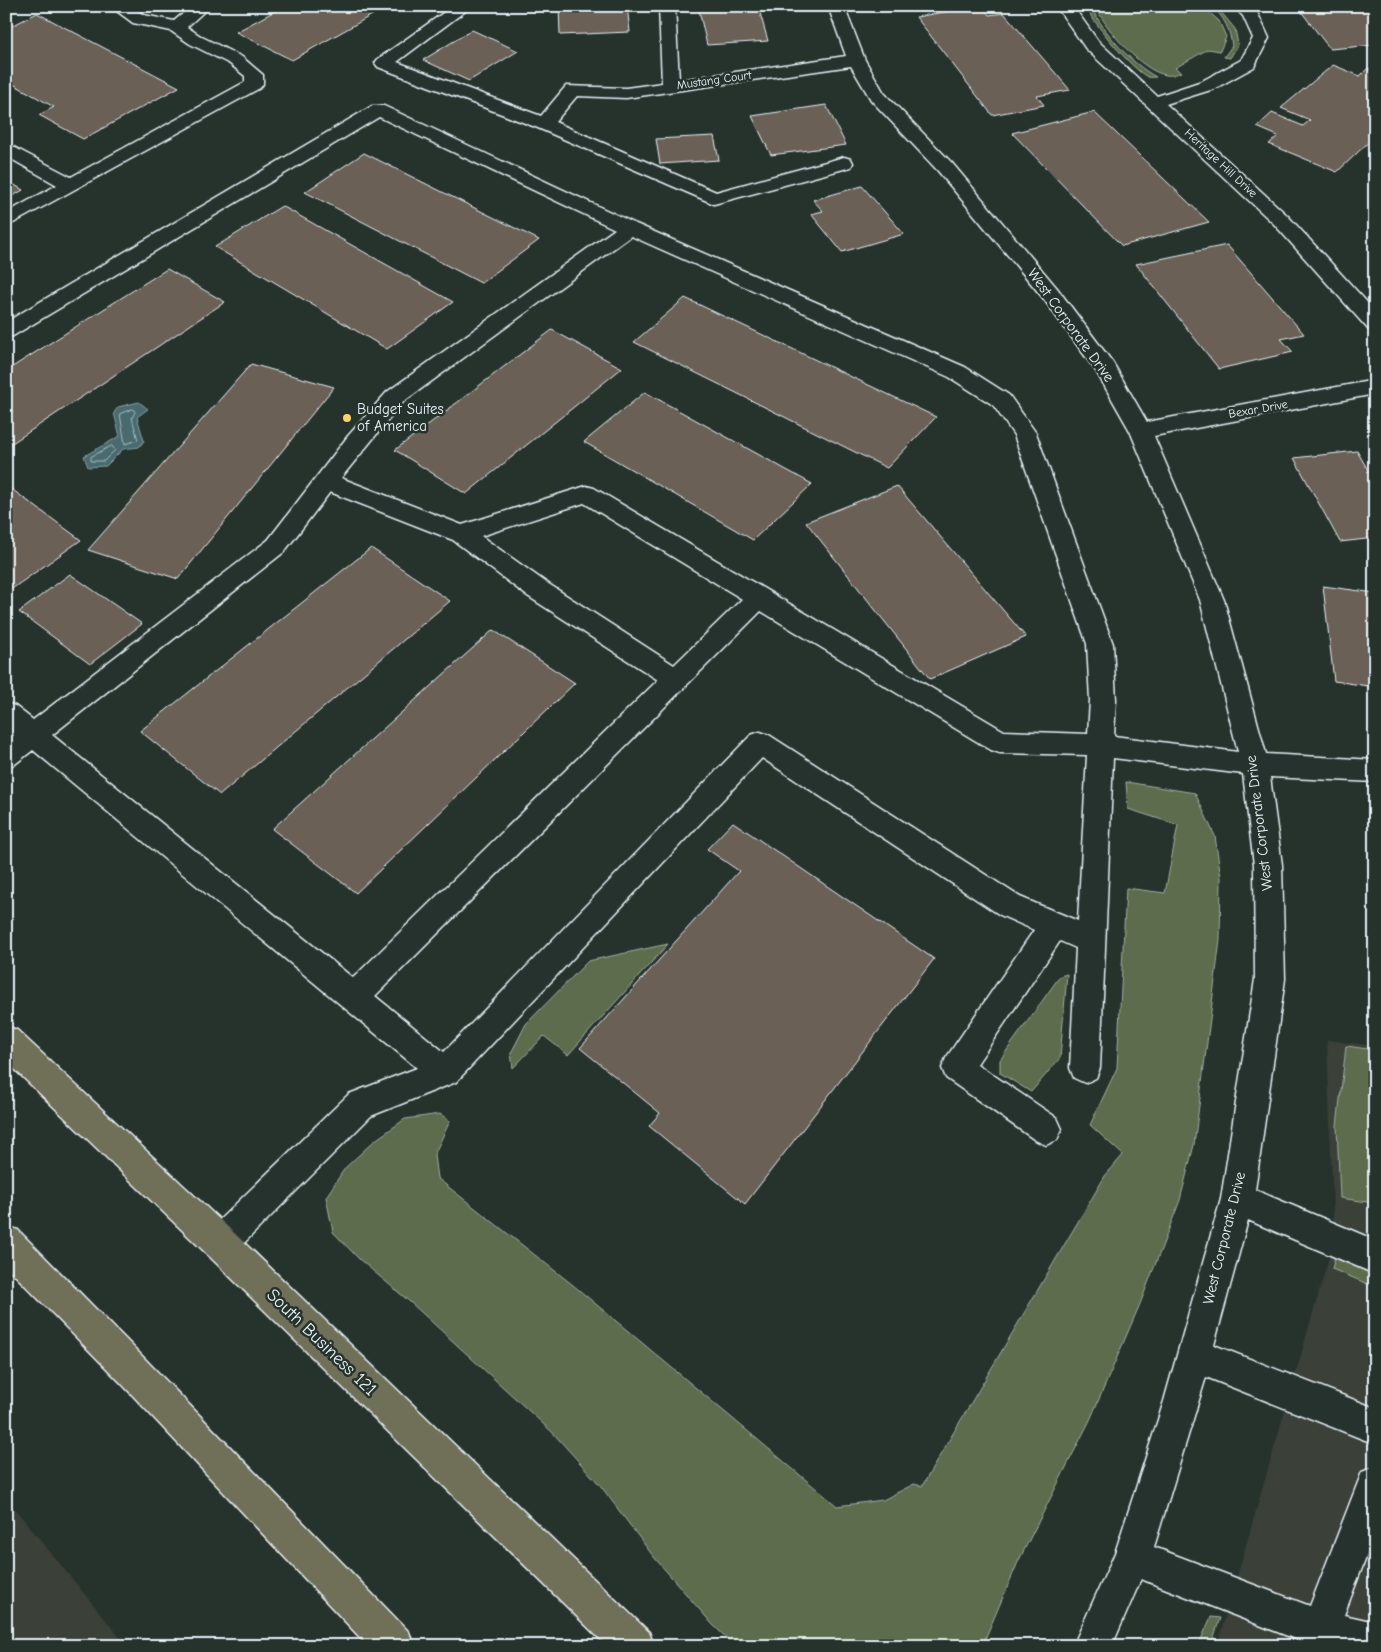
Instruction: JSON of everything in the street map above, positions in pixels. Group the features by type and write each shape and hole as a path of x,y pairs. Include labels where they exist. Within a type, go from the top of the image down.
{"main road":[{"name":"South Business 121","path":"6,1040 220,1243 635,1646"},
{"path":"6,1242 134,1372 396,1646"}],"street":[{"path":"6,221 254,84 254,75 242,62 188,38 177,27 139,19 118,6"},
{"path":"177,27 202,6"},
{"path":"464,6 384,63 544,124 714,198 844,163"},
{"path":"667,6 671,86"},
{"name":"West Corporate Drive","path":"836,6 856,60 878,96 945,167 1050,293 1105,368 1141,431 1212,600 1255,766 1268,865 1270,979 1237,1199 1182,1401 1132,1558 1092,1646"},
{"name":"Heritage Hill Drive","path":"1064,6 1092,45 1281,220 1375,324"},
{"path":"1155,102 1208,86 1248,63 1261,38 1250,14 1241,6"},
{"name":"Mustang Court","path":"544,124 572,90 626,93 856,60"},
{"path":"6,331 378,110 629,228 957,372 1001,400 1025,433 1100,644 1103,700 1085,1068"},
{"path":"6,148 71,185"},
{"path":"6,756 276,546 395,397 629,228"},
{"name":"Bexar Drive","path":"1141,431 1375,387"},
{"path":"326,481 461,534 535,588 676,679"},
{"path":"461,534 586,494 1000,742 1101,745 1255,766 1375,771"},
{"path":"354,997 758,597"},
{"path":"6,713 445,1072"},
{"path":"220,1243 360,1105 445,1072 760,744 1010,906 1092,941"},
{"path":"1046,1129 957,1068 1054,925"},
{"path":"1237,1199 1375,1258"},
{"path":"1195,1355 1375,1426"},
{"path":"1321,1638 1375,1485"},
{"path":"1132,1558 1321,1638 1375,1641"}],"shaded area":[{"path":"1327,1040 1375,1046 1375,1646 1217,1646 1334,1240"},
{"path":"6,1498 127,1646 6,1646"}],"green space":[{"path":"1085,6 1090,6 1110,36 1127,55 1156,77 1148,77 1141,73 1123,56"},
{"path":"1095,6 1202,6 1219,21 1226,37 1220,51 1208,49 1175,68 1181,72 1174,75 1166,75 1146,66 1125,48 1107,26"},
{"path":"1211,6 1216,6 1235,29 1238,45 1230,58 1224,57 1232,46 1230,34 1223,19"},
{"path":"1126,782 1195,793 1215,836 1221,878 1220,940 1194,1145 1180,1200 1140,1304 1090,1420 1018,1562 982,1646 735,1646 713,1625 653,1556 600,1485 552,1432 410,1302 359,1259 333,1232 326,1197 345,1168 374,1141 405,1119 440,1114 450,1121 434,1155 437,1178 573,1285 837,1506 883,1500 914,1484 922,1486 1105,1176 1123,1155 1090,1125 1117,1068 1126,888 1165,893 1178,825 1128,809"},
{"path":"668,944 568,1055 544,1036 513,1068 511,1053 526,1024 588,961"},
{"path":"1067,974 1060,1058 1031,1092 1000,1073 1000,1060 1060,976"},
{"path":"1346,1046 1375,1050 1375,1203 1340,1198 1337,1126"},
{"path":"1337,1247 1375,1266 1375,1287 1332,1269"},
{"path":"1211,1617 1220,1618 1211,1646 1198,1646"}],"water":[{"path":"139,402 148,409 137,417 144,441 139,447 123,449 106,466 88,467 84,456 120,436 114,413 118,407"}],"building":[{"path":"284,6 388,6 292,60 236,32"},
{"path":"559,6 627,6 630,32 560,35"},
{"path":"698,6 758,6 768,41 707,45"},
{"path":"981,6 989,15 1004,13 1070,90 1037,96 1044,105 992,115 916,17"},
{"path":"1297,6 1375,6 1375,45 1330,49"},
{"path":"37,13 179,87 83,139 39,115 54,107 6,80 6,29"},
{"path":"472,30 518,51 469,81 423,60"},
{"path":"1333,65 1360,76 1368,68 1375,71 1375,136 1337,172 1269,144 1278,136 1257,127 1272,113 1303,126 1310,120 1281,108"},
{"path":"826,105 846,145 771,155 752,116"},
{"path":"1094,112 1209,222 1122,246 1012,133"},
{"path":"714,136 719,160 660,164 656,139"},
{"path":"364,153 539,240 481,283 305,192"},
{"path":"6,180 23,190 6,200"},
{"path":"862,186 904,234 842,252 811,214 823,211 813,200"},
{"path":"282,206 453,302 387,349 215,247"},
{"path":"1227,245 1304,334 1281,339 1293,352 1219,369 1136,264"},
{"path":"167,269 225,302 9,445 6,442 6,371"},
{"path":"685,298 936,417 887,468 634,342"},
{"path":"552,330 622,368 466,494 395,450"},
{"path":"251,364 334,387 178,579 88,550"},
{"path":"645,392 812,484 753,540 584,442"},
{"path":"1357,451 1372,477 1375,476 1375,538 1340,542 1294,458"},
{"path":"6,485 81,540 6,593"},
{"path":"897,486 1026,637 930,679 806,522"},
{"path":"371,548 450,601 220,795 140,731"},
{"path":"70,574 142,624 90,664 19,612"},
{"path":"1323,586 1375,593 1375,687 1334,681"},
{"path":"493,630 575,683 356,893 272,829"},
{"path":"733,822 934,959 745,1204 649,1126 660,1113 580,1048 739,871 707,849"}],"place":[{"name":"Budget Suites of America","path":"347,418"}]}
